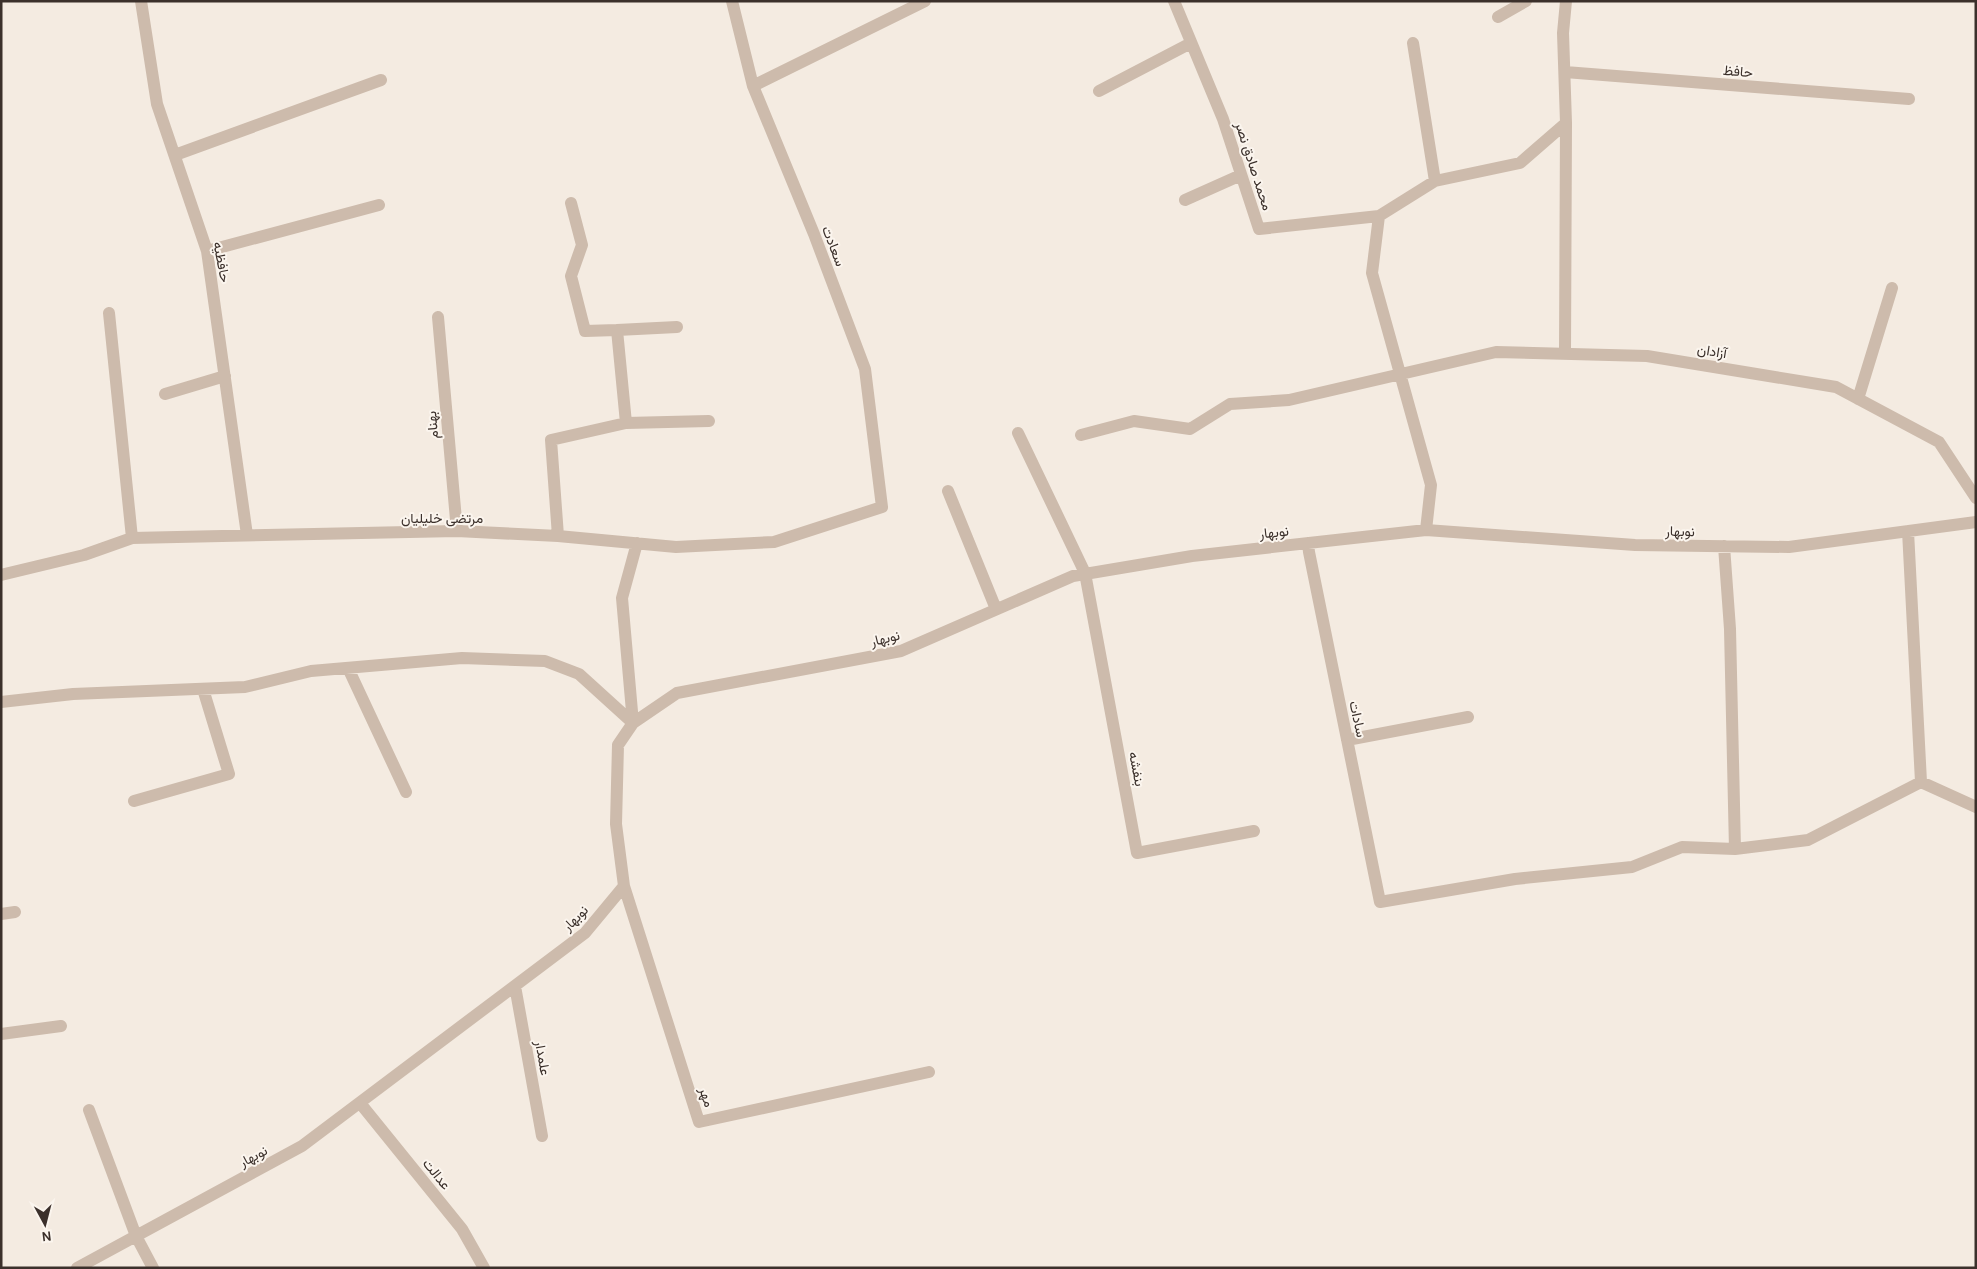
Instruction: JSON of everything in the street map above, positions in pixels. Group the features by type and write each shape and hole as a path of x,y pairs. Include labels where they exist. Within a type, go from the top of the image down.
{"street":[{"name":"حافظیه","path":"141,1 157,104 207,251 247,535"},
{"name":"سعادت","path":"732,1 753,86 814,234 865,369 882,507"},
{"path":"753,86 925,1"},
{"name":"محمد صادق نصر","path":"1174,1 1223,119 1259,229 1379,216"},
{"path":"1498,17 1526,1"},
{"path":"1565,353 1566,123 1564,34 1566,1"},
{"path":"1099,91 1191,43"},
{"path":"1413,43 1435,180"},
{"name":"حافظ","path":"1565,72 1909,99"},
{"path":"175,155 381,80"},
{"path":"1426,530 1431,485 1372,273 1379,216 1435,180 1520,163 1566,123"},
{"path":"1185,200 1241,176"},
{"path":"572,203 582,245 571,276 585,331 677,327"},
{"path":"207,251 379,205"},
{"path":"1858,399 1892,288"},
{"path":"109,313 132,538"},
{"name":"بهنام","path":"438,317 457,531"},
{"path":"617,330 626,423"},
{"name":"آزادان","path":"1081,435 1134,421 1190,429 1230,404 1289,400 1496,352 1647,356 1836,387 1938,442 1976,498"},
{"path":"165,394 225,376"},
{"path":"558,536 551,440 626,423 709,421"},
{"path":"1018,433 1085,574"},
{"path":"948,491 996,609"},
{"name":"مرتضی خلیلیان","path":"1,575 84,555 132,538 457,531 558,536 676,547 774,542 882,507"},
{"name":"نوبهار","path":"77,1268 302,1146 585,933 624,886 616,824 618,745 633,723 677,694 901,651 1073,576 1192,556 1426,530 1635,545 1790,547 1976,522"},
{"path":"1908,531 1921,782"},
{"path":"633,723 622,598 637,543"},
{"name":"سادات","path":"1308,543 1380,902 1515,879 1632,867 1682,847 1735,849"},
{"path":"1724,546 1730,629 1735,849 1808,840 1921,782"},
{"name":"بنفشه","path":"1085,574 1137,853 1254,831"},
{"path":"1,702 73,694 245,687 311,671 462,658 545,660 579,674 633,723"},
{"path":"348,668 406,792"},
{"path":"134,801 229,774 203,689"},
{"path":"1347,740 1468,717"},
{"path":"1921,782 1976,807"},
{"name":"مهر","path":"624,886 699,1122 929,1072"},
{"path":"1,914 15,912"},
{"name":"علمدار","path":"515,986 542,1136"},
{"path":"1,1034 62,1026"},
{"name":"عدالت","path":"360,1102 462,1230 484,1268"},
{"path":"89,1110 136,1236 153,1268"}]}
